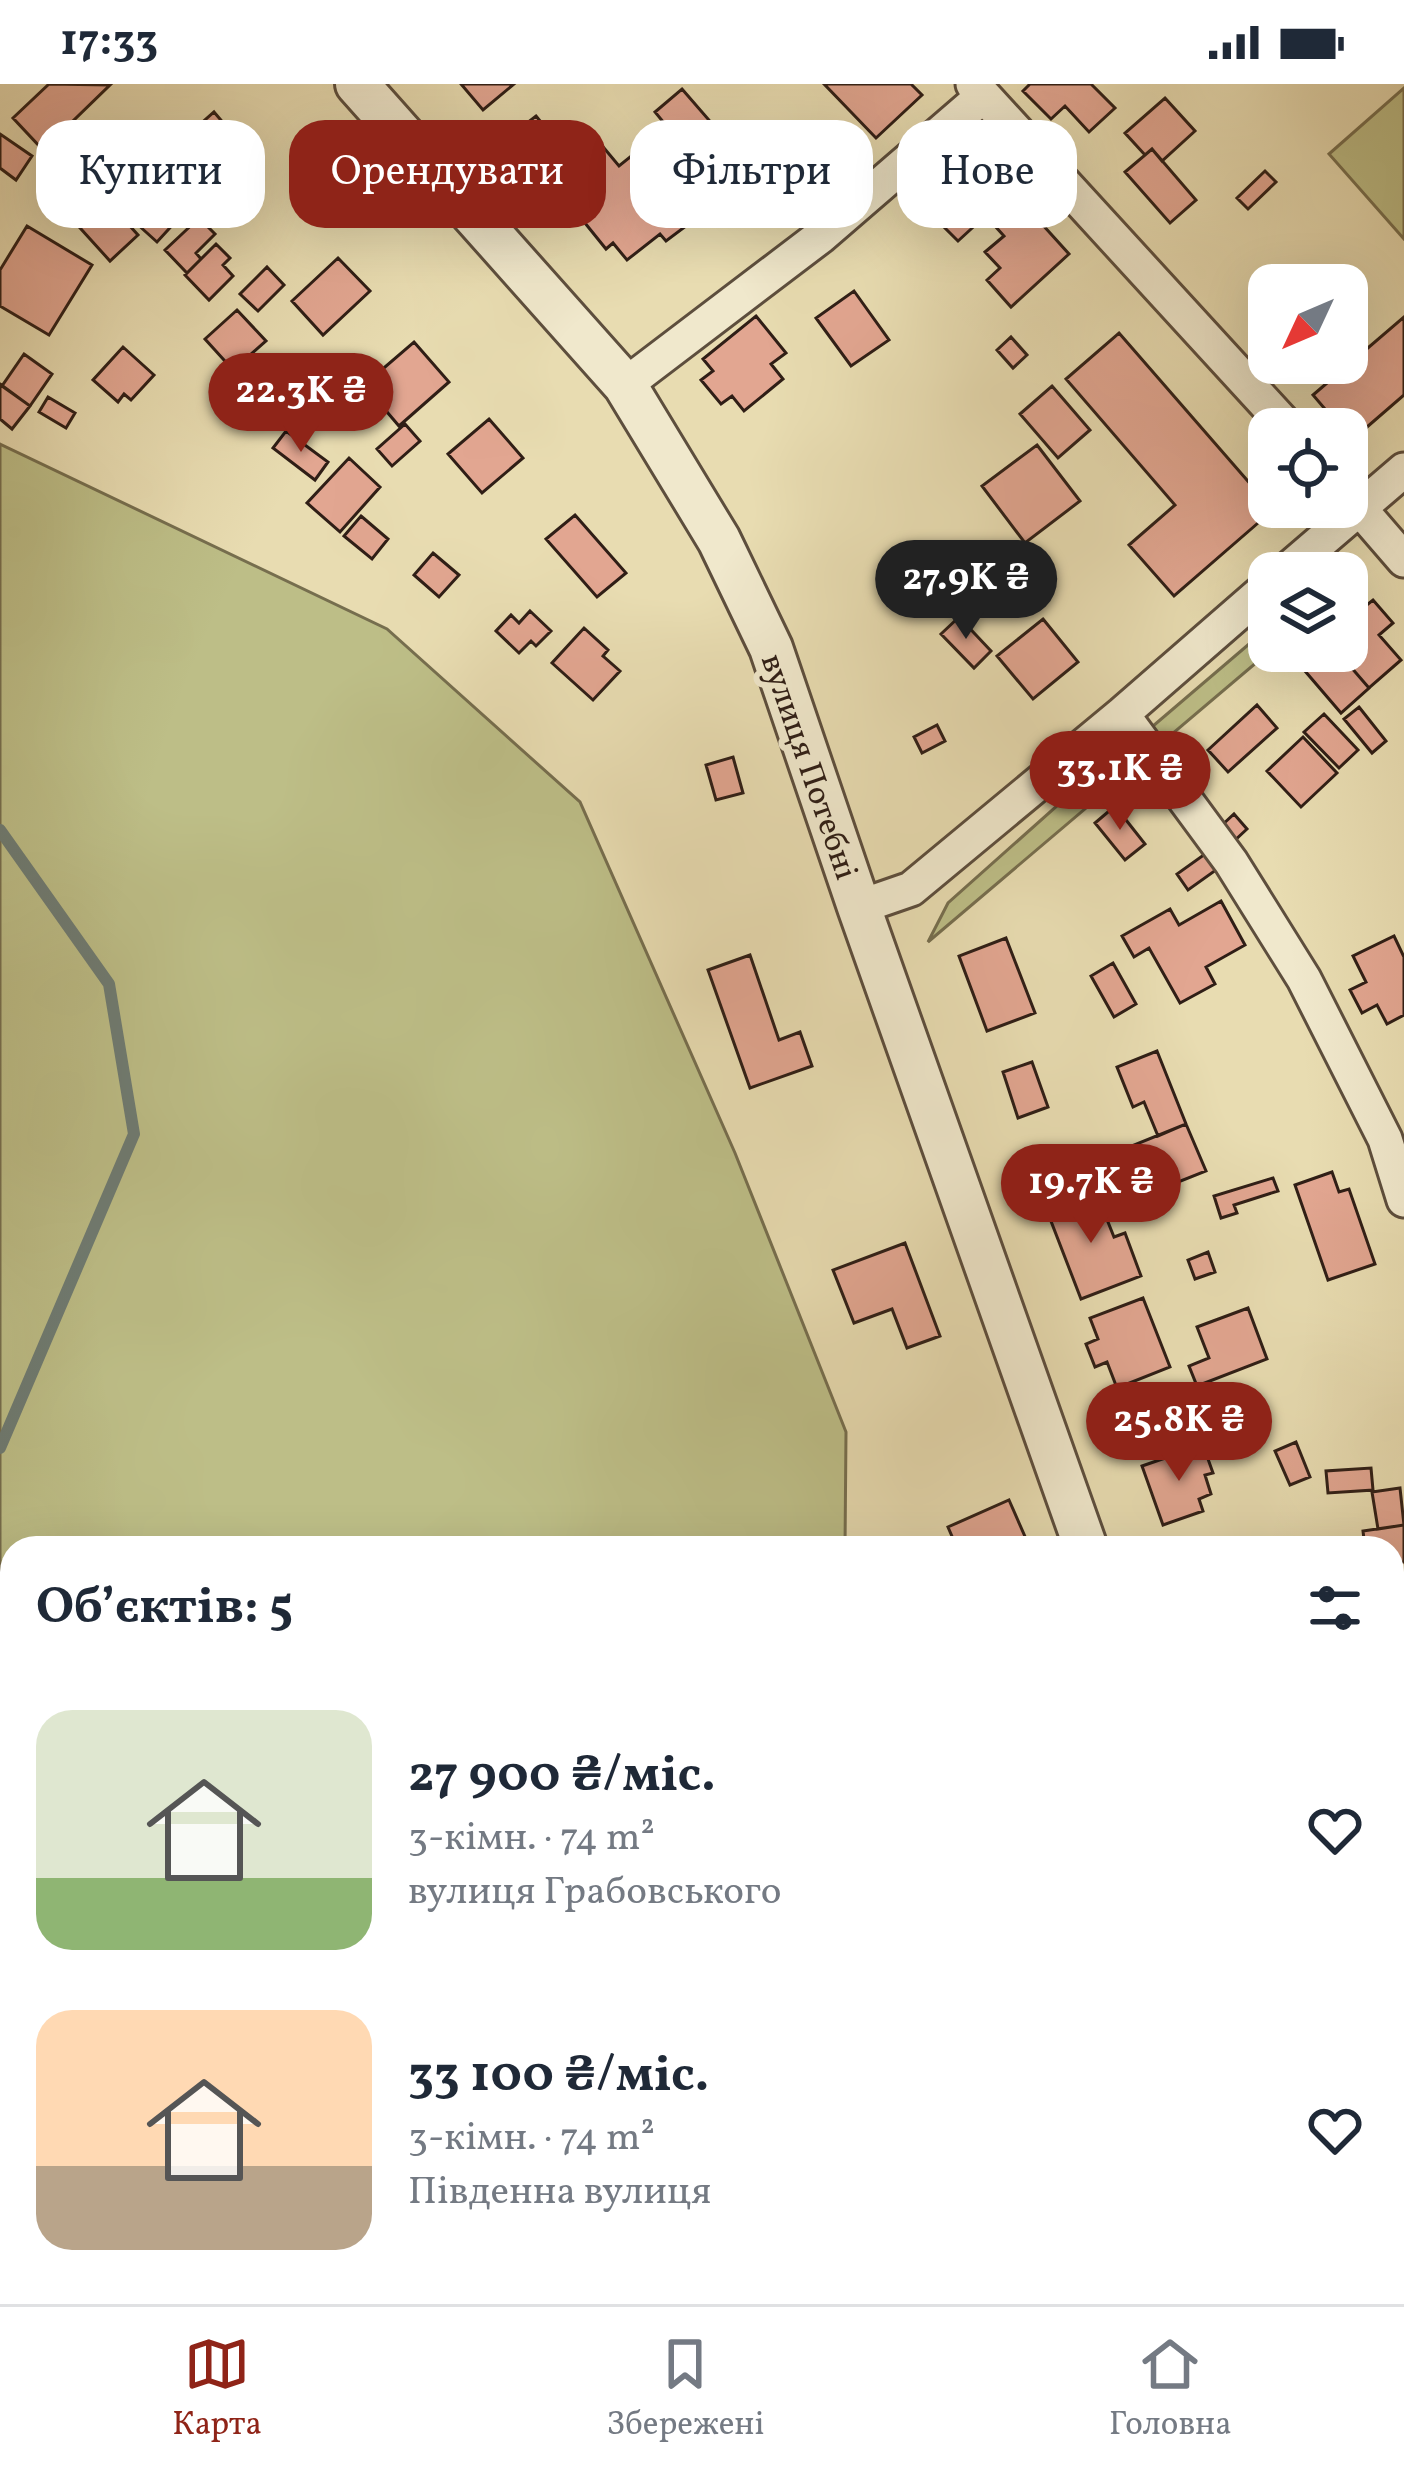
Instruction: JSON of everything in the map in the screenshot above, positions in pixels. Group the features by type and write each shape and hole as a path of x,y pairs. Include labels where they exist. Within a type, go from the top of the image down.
{"street":[{"name":"вулиця Потебні","path":"357,84 625,385 718,540 771,648 1082,1536"},
{"path":"625,385 821,236 978,90 1270,408"},
{"path":"1368,492 1404,470"},
{"path":"1368,518 1404,560"},
{"path":"1304,552 1327,528"},
{"path":"859,907 911,889 1248,604"},
{"path":"1122,714 1231,862 1304,979 1385,1139 1404,1200"}],"green space":[{"path":"1404,88 1404,239 1329,154"},
{"path":"0,444 387,629 580,802 735,1153 846,1432 845,1536 0,1536"},
{"path":"1248,645 1248,670 1158,746 1146,732"},
{"path":"1123,747 1145,758 928,942 948,903"}],"building":[{"path":"49,84 110,85 74,120 36,120 36,143 13,118"},
{"path":"461,84 514,84 483,110"},
{"path":"824,84 911,84 922,95 876,138 873,120 859,120"},
{"path":"1030,84 1091,84 1115,108 1089,132 1065,106 1051,119 1023,91"},
{"path":"682,89 709,120 662,120 655,112"},
{"path":"1165,98 1195,131 1162,161 1152,149 1145,155 1125,133"},
{"path":"0,134 32,156 16,180 0,168"},
{"path":"1152,149 1196,200 1170,223 1125,172"},
{"path":"606,150 619,166 630,157 630,228 683,228 666,241 660,234 627,260 613,243 606,249 589,228 606,228"},
{"path":"1265,171 1276,182 1248,209 1237,198"},
{"path":"27,226 92,265 49,335 0,306 0,270"},
{"path":"80,228 132,228 138,235 110,261"},
{"path":"142,228 170,228 157,242"},
{"path":"188,228 209,228 215,234 196,253 201,259 187,273 165,250"},
{"path":"945,228 972,228 958,241"},
{"path":"997,228 1046,228 1069,254 1011,307 987,280 1000,268 985,252 1004,236"},
{"path":"216,244 230,258 223,265 233,276 209,300 185,275"},
{"path":"338,258 370,291 323,335 292,301"},
{"path":"267,267 284,285 258,311 240,294"},
{"path":"854,291 889,340 851,366 816,318"},
{"path":"237,310 266,341 233,370 205,339"},
{"path":"756,316 786,353 771,364 783,379 744,411 732,396 721,404 701,380 713,371 703,359"},
{"path":"1404,317 1404,395 1368,426 1368,408 1324,408 1313,395 1326,384 1368,384 1368,348"},
{"path":"1119,333 1248,481 1248,528 1252,528 1174,596 1129,545 1175,505 1066,379"},
{"path":"1011,337 1027,355 1013,368 997,350"},
{"path":"414,342 449,382 399,426 364,385"},
{"path":"123,347 154,375 131,400 124,394 118,402 93,380"},
{"path":"24,354 52,374 30,406 2,386"},
{"path":"0,384 30,406 12,429 0,419"},
{"path":"1052,386 1090,430 1058,458 1020,414"},
{"path":"48,397 75,413 66,428 39,412"},
{"path":"489,419 523,458 482,493 448,454"},
{"path":"405,424 420,441 392,466 377,449"},
{"path":"286,431 328,462 315,480 273,448"},
{"path":"1037,445 1080,501 1025,543 982,486"},
{"path":"349,458 380,487 340,532 307,503"},
{"path":"575,515 626,573 597,597 546,539"},
{"path":"361,516 388,539 372,559 344,536"},
{"path":"433,553 459,575 439,597 414,575"},
{"path":"1373,600 1393,623 1379,635 1401,660 1369,688 1355,672 1368,672 1368,604"},
{"path":"530,611 551,631 536,646 531,641 519,653 496,631 511,615 519,623"},
{"path":"959,617 991,651 974,668 941,634"},
{"path":"1043,619 1078,662 1033,699 997,656"},
{"path":"584,628 608,650 603,656 620,671 593,700 552,663"},
{"path":"1306,672 1355,672 1369,688 1341,713"},
{"path":"1257,705 1277,728 1228,772 1208,750"},
{"path":"1359,707 1386,741 1372,753 1344,719"},
{"path":"1324,714 1358,750 1339,768 1304,732"},
{"path":"937,725 945,741 922,753 914,737"},
{"path":"1303,737 1337,773 1301,807 1267,771"},
{"path":"733,757 743,793 716,800 706,765"},
{"path":"1115,806 1145,844 1125,860 1095,823"},
{"path":"1234,814 1247,829 1234,841 1221,826"},
{"path":"1205,854 1216,870 1188,890 1177,874"},
{"path":"1221,901 1245,945 1206,967 1215,984 1180,1003 1149,948 1134,957 1122,936 1170,909 1179,925"},
{"path":"1394,936 1404,957 1404,1015 1387,1024 1377,1005 1362,1013 1350,990 1366,982 1353,956"},
{"path":"1006,938 1035,1013 987,1031 959,956"},
{"path":"750,955 779,1040 800,1032 812,1066 750,1088 708,970"},
{"path":"1113,963 1136,1004 1114,1017 1091,976"},
{"path":"1157,1051 1186,1124 1158,1136 1144,1102 1133,1107 1117,1067"},
{"path":"1032,1062 1048,1107 1018,1118 1003,1072"},
{"path":"1186,1124 1206,1171 1148,1194 1129,1147"},
{"path":"1332,1172 1339,1192 1349,1189 1375,1264 1328,1280 1295,1185"},
{"path":"1273,1178 1278,1191 1234,1205 1237,1213 1221,1218 1214,1196"},
{"path":"1074,1191 1082,1209 1100,1202 1114,1237 1125,1233 1141,1276 1081,1299 1044,1203"},
{"path":"905,1243 940,1336 907,1348 892,1309 854,1323 833,1270"},
{"path":"1208,1252 1215,1272 1195,1279 1188,1260"},
{"path":"1143,1298 1170,1367 1117,1388 1107,1362 1095,1367 1086,1344 1098,1339 1090,1318"},
{"path":"1248,1308 1267,1359 1197,1386 1189,1366 1209,1358 1197,1327"},
{"path":"1296,1442 1310,1477 1290,1485 1275,1451"},
{"path":"1203,1445 1213,1473 1205,1475 1211,1494 1199,1499 1203,1511 1163,1525 1142,1466"},
{"path":"1371,1468 1373,1490 1328,1493 1326,1471"},
{"path":"1400,1488 1404,1525 1378,1529 1372,1492"},
{"path":"1009,1500 1025,1536 952,1536 948,1527"},
{"path":"1404,1525 1404,1536 1364,1536 1363,1531"}],"waterway":[{"path":"0,830 109,984 134,1134 0,1448"}]}
